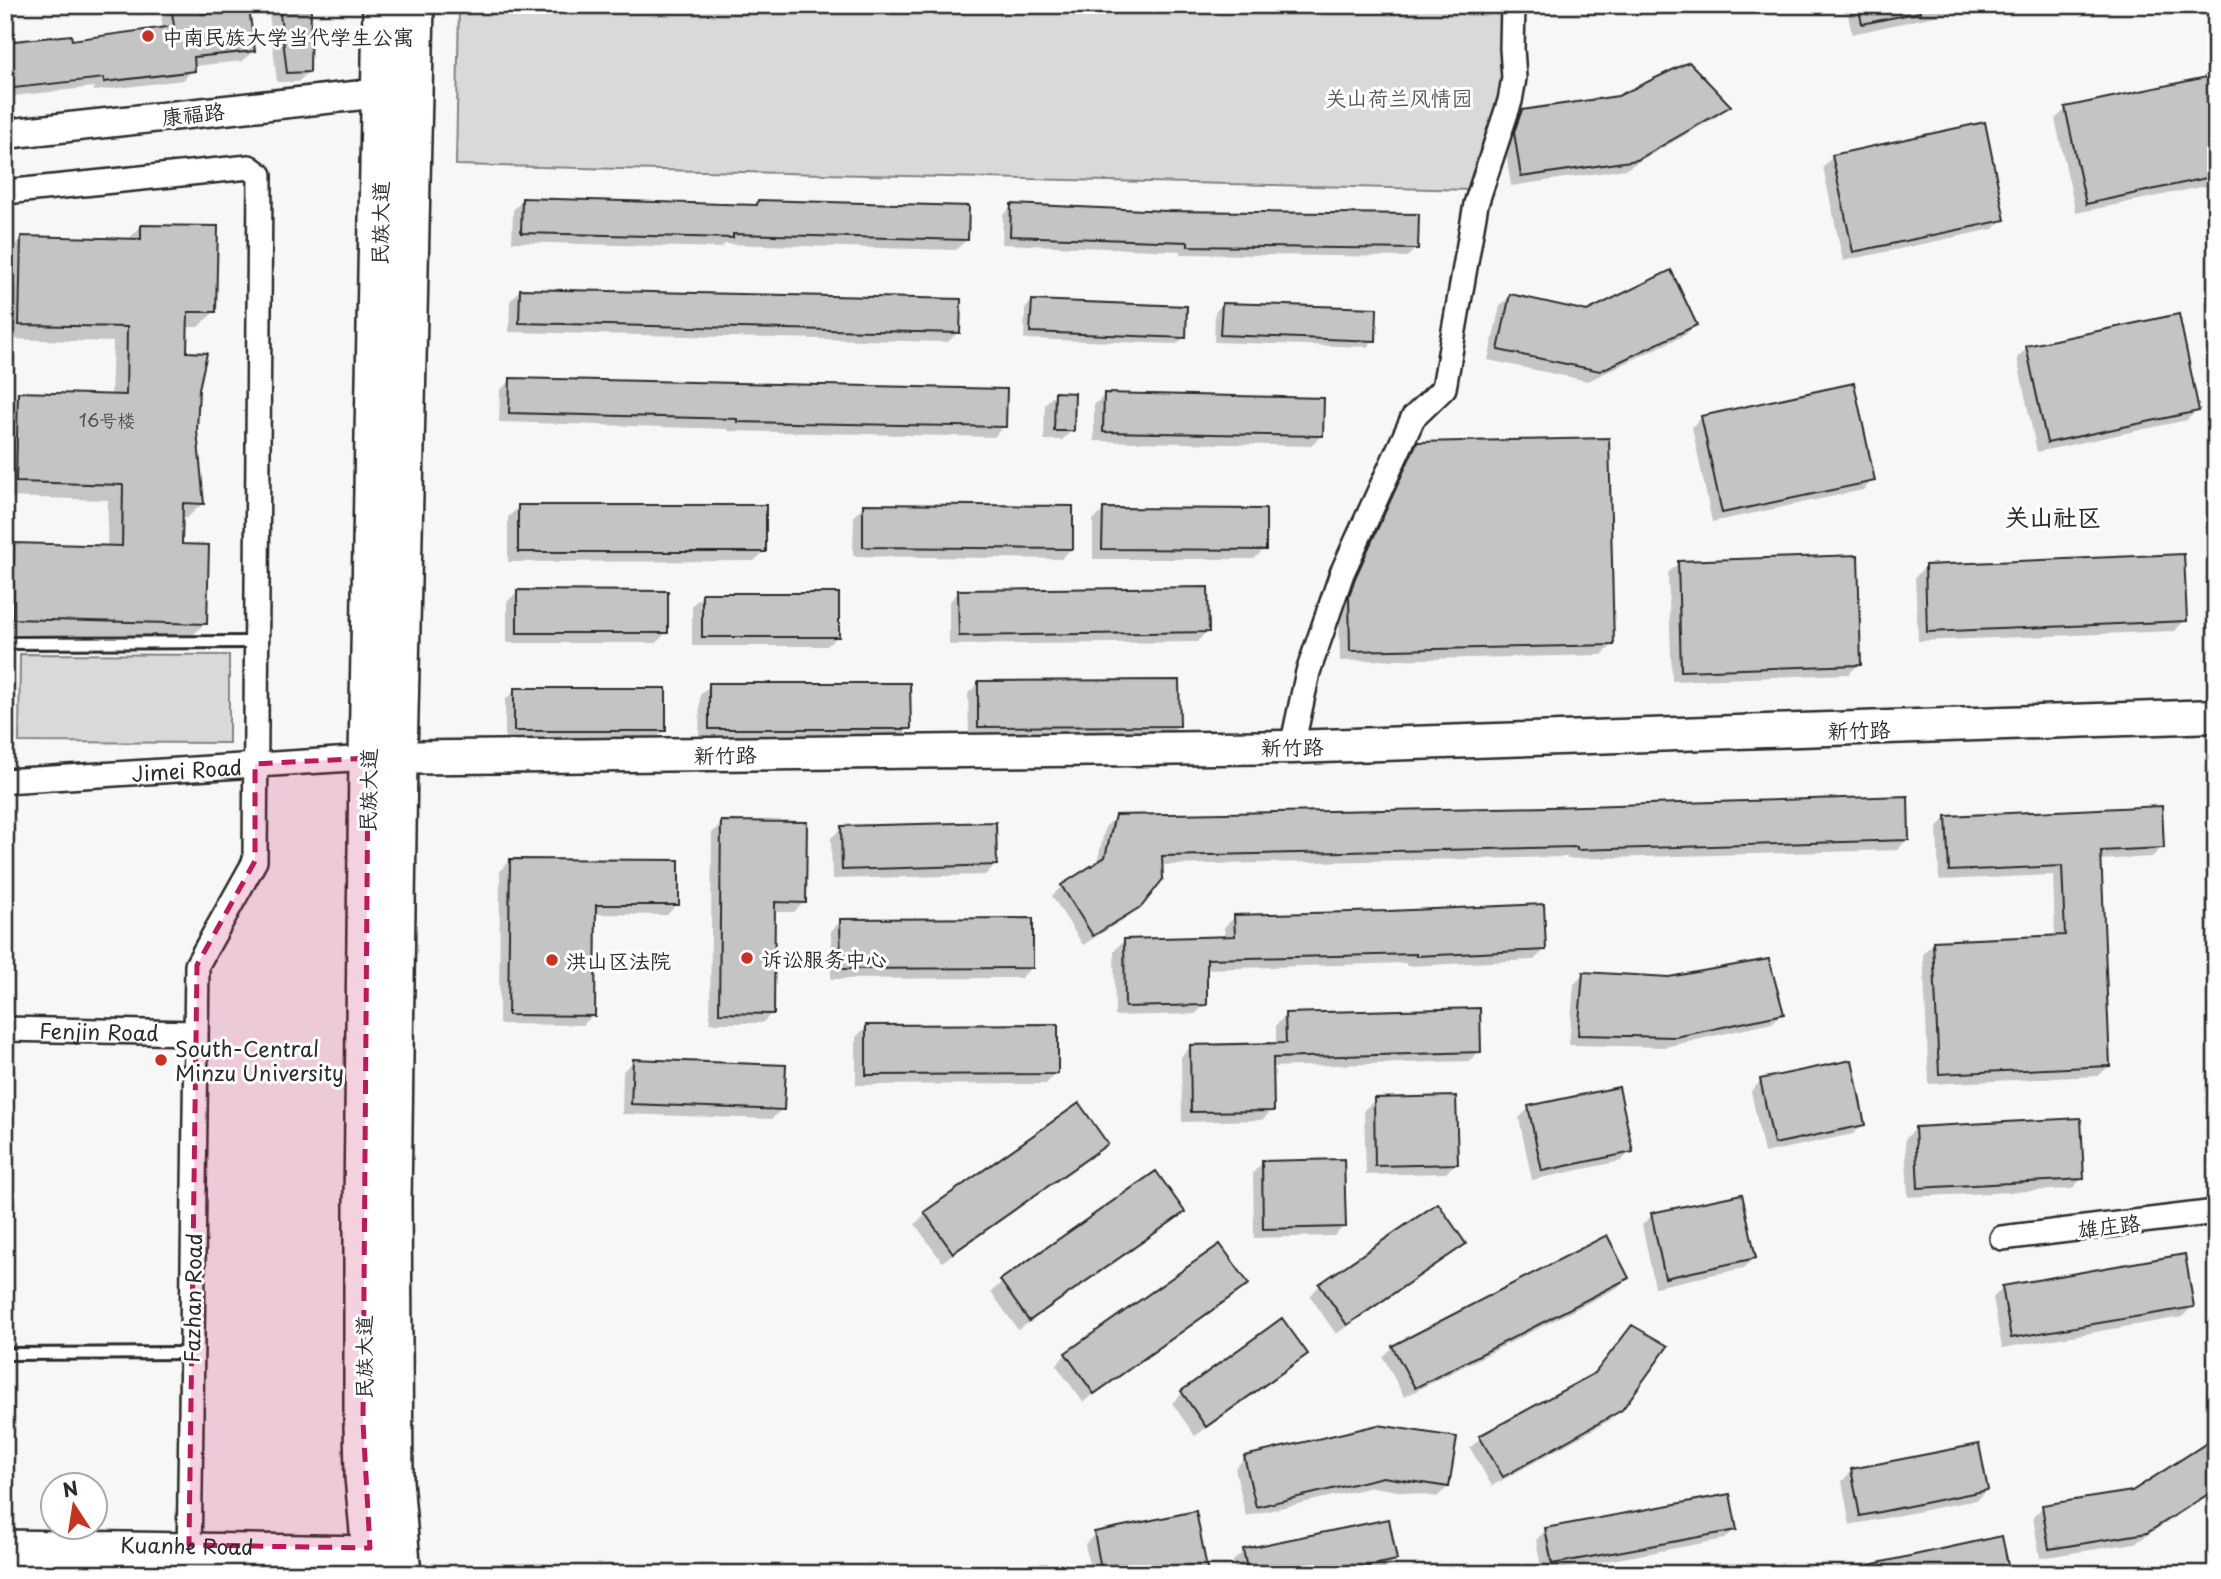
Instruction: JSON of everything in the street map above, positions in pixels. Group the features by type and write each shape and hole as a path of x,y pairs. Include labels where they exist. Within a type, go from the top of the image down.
{"main road":[{"name":"民族大道","path":"382,5 383,758"},
{"name":"民族大道","path":"379,1565 363,1422 383,758 415,5"},
{"name":"新竹路","path":"383,758 1292,747 2216,716"}],"street":[{"path":"1292,747 1308,672 1342,573 1413,418 1444,388 1476,204 1510,101 1514,78 1513,5"},
{"name":"康福路","path":"5,134 381,93"},
{"name":"Fazhan Road","path":"5,192 249,167 260,175 255,861 197,965 192,1353 181,1558"},
{"name":"Jimei Road","path":"6,781 383,758"},
{"name":"Fenjin Road","path":"5,1029 195,1033"},
{"name":"雄庄路","path":"2002,1238 2216,1212"},
{"name":"Kuanhe Road","path":"5,1542 181,1558"},
{"name":"Kuanhe Road","path":"5,1561 181,1558 379,1565"}],"lane":[{"path":"5,643 256,642"},
{"path":"5,768 6,781"},
{"path":"5,1354 192,1353"}],"highlighted area":[{"path":"368,758 363,1422 370,1548 189,1545 197,965 255,861 255,764"}],"green space":[{"name":"关山荷兰风情园","path":"459,5 1500,5 1504,77 1472,190 456,165"},
{"path":"20,654 229,655 229,743 19,742"}],"building":[{"path":"171,5 200,5 201,14 249,9 255,51 194,57 195,71 104,82 104,78 5,89 5,42 71,35 72,40 174,26"},
{"path":"279,5 311,5 310,72 287,73"},
{"path":"1858,5 1919,5 1920,12 1862,24"},
{"path":"1689,62 1731,106 1637,160 1521,177 1514,132 1522,110 1618,96"},
{"path":"2216,75 2216,176 2086,204 2065,107"},
{"path":"1985,122 2005,220 1853,252 1832,155"},
{"path":"522,198 757,205 758,200 969,206 968,240 733,234 733,238 521,233"},
{"path":"1011,204 1167,211 1419,214 1418,249 1188,246 1188,242 1010,236"},
{"path":"141,225 218,226 216,312 188,312 187,352 207,353 199,389 197,431 204,504 183,503 182,544 209,545 207,624 12,619 14,543 122,546 123,485 16,482 18,392 126,395 127,327 19,325 21,236 141,239"},
{"path":"1671,270 1697,325 1600,371 1498,350 1510,294 1587,311"},
{"path":"520,289 961,299 960,333 519,323"},
{"path":"1032,300 1187,306 1186,338 1030,332"},
{"path":"1222,303 1377,308 1376,341 1220,335"},
{"path":"2179,314 2199,411 2047,443 2026,346"},
{"path":"510,378 1007,389 1006,427 737,422 737,419 509,413"},
{"path":"1854,383 1875,481 1722,513 1701,416"},
{"path":"1055,392 1075,393 1074,431 1054,431"},
{"path":"1104,393 1324,398 1323,436 1103,432"},
{"path":"1609,438 1614,645 1350,651 1349,596 1417,442"},
{"path":"863,504 1073,506 1073,549 863,547"},
{"path":"518,505 766,505 766,552 518,552"},
{"path":"1103,508 1266,509 1266,550 1102,549"},
{"path":"2184,554 2187,621 1927,632 1925,565"},
{"path":"1858,555 1861,665 1681,671 1678,561"},
{"path":"1208,587 1209,632 959,636 958,590"},
{"path":"517,590 668,591 668,633 517,633"},
{"path":"702,593 839,593 839,637 702,637"},
{"path":"1179,680 1180,726 978,727 978,681"},
{"path":"709,683 910,683 911,729 709,729"},
{"path":"514,688 666,688 666,731 514,731"},
{"path":"1908,796 1909,840 1577,850 1577,847 1162,856 1163,879 1142,906 1093,936 1061,885 1105,857 1115,815 1550,807"},
{"path":"2162,806 2164,848 2101,851 2110,1066 1939,1074 1933,941 2065,935 2062,866 1949,871 1946,816"},
{"name":"诉讼服务中心","path":"721,821 807,822 806,903 775,902 774,1014 719,1013"},
{"path":"996,822 997,865 842,870 841,826"},
{"name":"洪山区法院","path":"510,859 679,860 679,905 596,905 595,1016 508,1015"},
{"path":"1544,904 1546,950 1416,956 1207,959 1207,1005 1125,1007 1124,939 1235,936 1234,915"},
{"path":"1033,918 1033,968 841,969 840,919"},
{"path":"1769,959 1784,1014 1676,1037 1578,1035 1583,972 1669,977"},
{"path":"1480,1008 1481,1052 1273,1058 1274,1111 1191,1112 1190,1045 1286,1043 1285,1013"},
{"path":"1058,1024 1058,1074 866,1075 866,1025"},
{"path":"633,1059 786,1065 784,1110 631,1104"},
{"path":"1852,1060 1865,1125 1774,1144 1760,1079"},
{"path":"1619,1087 1633,1152 1542,1171 1528,1106"},
{"path":"1456,1096 1458,1164 1375,1166 1374,1098"},
{"path":"1079,1103 1108,1144 953,1253 924,1212"},
{"path":"2081,1118 2084,1179 1918,1188 1915,1127"},
{"path":"1344,1159 1346,1227 1263,1229 1262,1161"},
{"path":"1156,1171 1185,1212 1029,1321 1000,1280"},
{"path":"1742,1194 1756,1258 1665,1278 1651,1213"},
{"path":"1438,1203 1466,1244 1347,1325 1319,1284"},
{"path":"1607,1235 1629,1278 1415,1388 1392,1346"},
{"path":"1220,1244 1249,1284 1094,1394 1065,1353"},
{"path":"2185,1254 2194,1307 2011,1338 2002,1286"},
{"path":"1282,1318 1308,1354 1206,1427 1181,1391"},
{"path":"1632,1325 1668,1346 1622,1410 1503,1477 1479,1436 1595,1373"},
{"path":"1378,1425 1457,1437 1449,1487 1383,1477 1256,1507 1244,1456"},
{"path":"2207,1443 2216,1457 2216,1489 2147,1533 2049,1549 2042,1505 2132,1491"},
{"path":"1979,1444 1988,1490 1860,1516 1851,1469"},
{"path":"1730,1494 1737,1530 1552,1564 1545,1528"},
{"path":"1196,1511 1208,1574 1102,1574 1094,1532"},
{"path":"1389,1519 1397,1560 1331,1574 1248,1574 1243,1549"},
{"path":"2002,1536 2010,1574 1860,1574 1859,1567"}],"place":[{"name":"中南民族大学当代学生公寓","path":"148,36"},
{"name":"诉讼服务中心","path":"747,958"},
{"name":"洪山区法院","path":"552,960"},
{"name":"South-Central Minzu University","path":"161,1060"}],"district":[{"name":"关山社区","path":"2053,516"}]}
